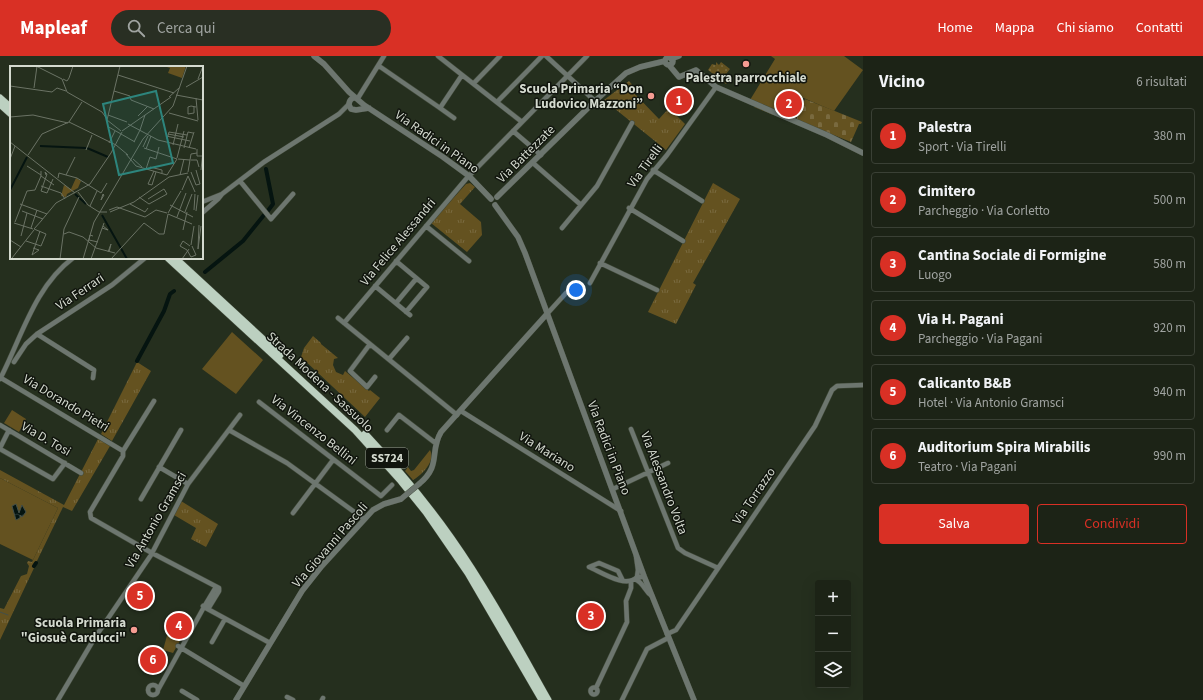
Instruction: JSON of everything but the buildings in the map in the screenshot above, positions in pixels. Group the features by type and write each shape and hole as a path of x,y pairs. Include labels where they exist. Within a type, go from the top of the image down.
{"highway":[{"path":"0,98 10,107"},
{"path":"0,104 10,113"},
{"name":"Strada Modena - Sassuolo","path":"169,259 355,430 401,481 434,524 468,573 542,700"},
{"name":"Strada Modena - Sassuolo","path":"177,259 359,427 405,477 447,532 472,570 548,700"}],"street":[{"name":"Via Radici in Piano","path":"314,56 324,64 346,88 369,108 469,176 495,200 518,237 546,315 613,489 644,576 694,700"},
{"path":"338,114 349,102 358,99 384,56"},
{"path":"438,56 522,122"},
{"path":"474,83 500,56"},
{"path":"497,102 542,56"},
{"path":"546,56 595,101"},
{"name":"Via Felice Alessandri","path":"344,322 469,176 588,56"},
{"path":"679,56 671,59 672,64 668,66 677,76 681,77 696,70 716,87 833,138 863,153"},
{"path":"379,66 454,118"},
{"name":"Via Battezzate","path":"495,200 595,101 626,73 640,67 668,66"},
{"path":"440,108 462,75"},
{"name":"Via Tirelli","path":"590,283 630,208 653,170 667,155 716,87"},
{"name":"Via Radici in Piano","path":"346,88 350,108 356,110"},
{"path":"356,110 361,107 358,99"},
{"path":"203,202 222,194 264,162 338,114 349,110 369,108"},
{"path":"562,228 597,186 632,123"},
{"path":"513,131 541,156"},
{"path":"533,163 581,205"},
{"path":"653,170 702,201"},
{"path":"240,181 272,219 293,194"},
{"path":"203,212 222,194"},
{"path":"630,208 683,241"},
{"path":"426,226 469,261"},
{"name":"Via Ferrari","path":"0,379 46,286 72,259"},
{"name":"Via Ferrari","path":"14,362 26,344 37,334 112,285 144,259"},
{"path":"375,286 408,314 426,287 396,261"},
{"path":"600,263 657,290"},
{"path":"396,303 416,279"},
{"path":"546,315 566,293"},
{"name":"Via Giovanni Pascoli","path":"236,700 308,582 364,519 378,506 401,499 428,476 434,466 437,441 441,432 546,315"},
{"name":"Via Mariano","path":"338,318 459,413 621,511"},
{"path":"37,334 94,370 93,378"},
{"path":"389,359 407,338"},
{"path":"18,341 26,344"},
{"path":"370,344 350,371 367,387 375,377"},
{"name":"Via Dorando Pietri","path":"0,379 121,449"},
{"name":"Via Torrazzo","path":"622,700 647,649 676,630 815,426 833,388 863,385"},
{"path":"154,401 121,449 123,456 90,512 90,516 92,519 152,553 216,587 219,591 205,607 179,647 155,693 155,700"},
{"name":"Via Vincenzo Bellini","path":"259,402 381,496 392,485"},
{"path":"387,430 399,414 432,440 437,441"},
{"name":"Via Antonio Gramsci","path":"58,700 94,639 152,553 188,484 240,416"},
{"name":"Via D. Tosi","path":"0,425 81,473"},
{"name":"Via Alessandro Volta","path":"631,429 678,548 685,553 718,568"},
{"path":"9,430 0,448 54,479 65,463"},
{"path":"141,499 181,430"},
{"path":"229,430 287,463 364,519"},
{"path":"293,513 333,460"},
{"path":"613,489 668,463"},
{"path":"159,467 188,484"},
{"path":"596,688 627,622 626,601 632,588 633,580 638,573 635,559 636,553"},
{"path":"623,581 618,571 599,563 589,567 623,581 633,580 644,576"},
{"path":"633,580 642,583 647,592 652,596"},
{"path":"205,607 270,643"},
{"path":"212,642 225,619"},
{"path":"179,647 244,686"},
{"path":"606,653 612,656"},
{"path":"182,691 197,700"},
{"path":"287,697 293,700"}],"green space":[{"path":"771,56 844,56 863,70 834,111 787,91 773,115 754,107 756,105 750,100 775,59"},
{"path":"716,62 719,65 721,62 730,69 726,74 730,78 726,84 708,70 712,64 716,65"},
{"path":"629,81 635,88 632,91 659,119 669,108 685,124 666,150 604,100"},
{"path":"805,99 862,122 859,124 851,142 796,120 799,113 797,109 801,108"},
{"path":"470,183 475,187 460,204 481,222 482,235 467,252 431,223 466,184"},
{"path":"713,183 740,199 693,283 696,285 676,324 648,312"},
{"path":"232,332 263,360 236,394 202,369"},
{"path":"313,336 338,358 334,359 333,365 336,372 343,375 345,371 380,398 365,417 301,357 304,348"},
{"path":"137,362 151,371 112,441 101,434"},
{"path":"12,410 26,419 19,432 4,423"},
{"path":"98,439 110,446 72,511 63,507 36,563 34,563 34,568 0,640 0,608 4,609 21,576 27,574 29,566 27,563 28,561 32,562 58,508 0,478 0,470 64,505"},
{"path":"430,450 430,463 420,475 413,480 405,471 408,467 411,471 414,470"},
{"path":"0,478 58,508 33,560 0,544"},
{"path":"181,501 218,524 206,547 191,539 196,528 174,515"},
{"path":"168,632 182,637 173,653 163,650"}],"water":[{"path":"16,504 19,513 22,505 26,512 22,517 20,515 20,518 16,520 12,506"}],"waterway":[{"path":"266,169 273,204 267,212"},
{"path":"205,272 243,241 264,215"},
{"path":"137,361 164,311 170,294 174,291"},
{"path":"0,612 8,615"}],"place":[{"name":"Palestra parrocchiale","path":"746,64"},
{"name":"Scuola Primaria “Don Ludovico Mazzoni”","path":"651,96"},
{"name":"Palestra","path":"679,101"},
{"name":"Cimitero","path":"789,104"},
{"name":"Calicanto B&B","path":"140,596"},
{"name":"Cantina Sociale di Formigine","path":"591,616"},
{"name":"Via H. Pagani","path":"179,626"},
{"name":"Scuola Primaria \"Giosuè Carducci\"","path":"134,630"},
{"name":"Auditorium Spira Mirabilis","path":"153,660"}]}
